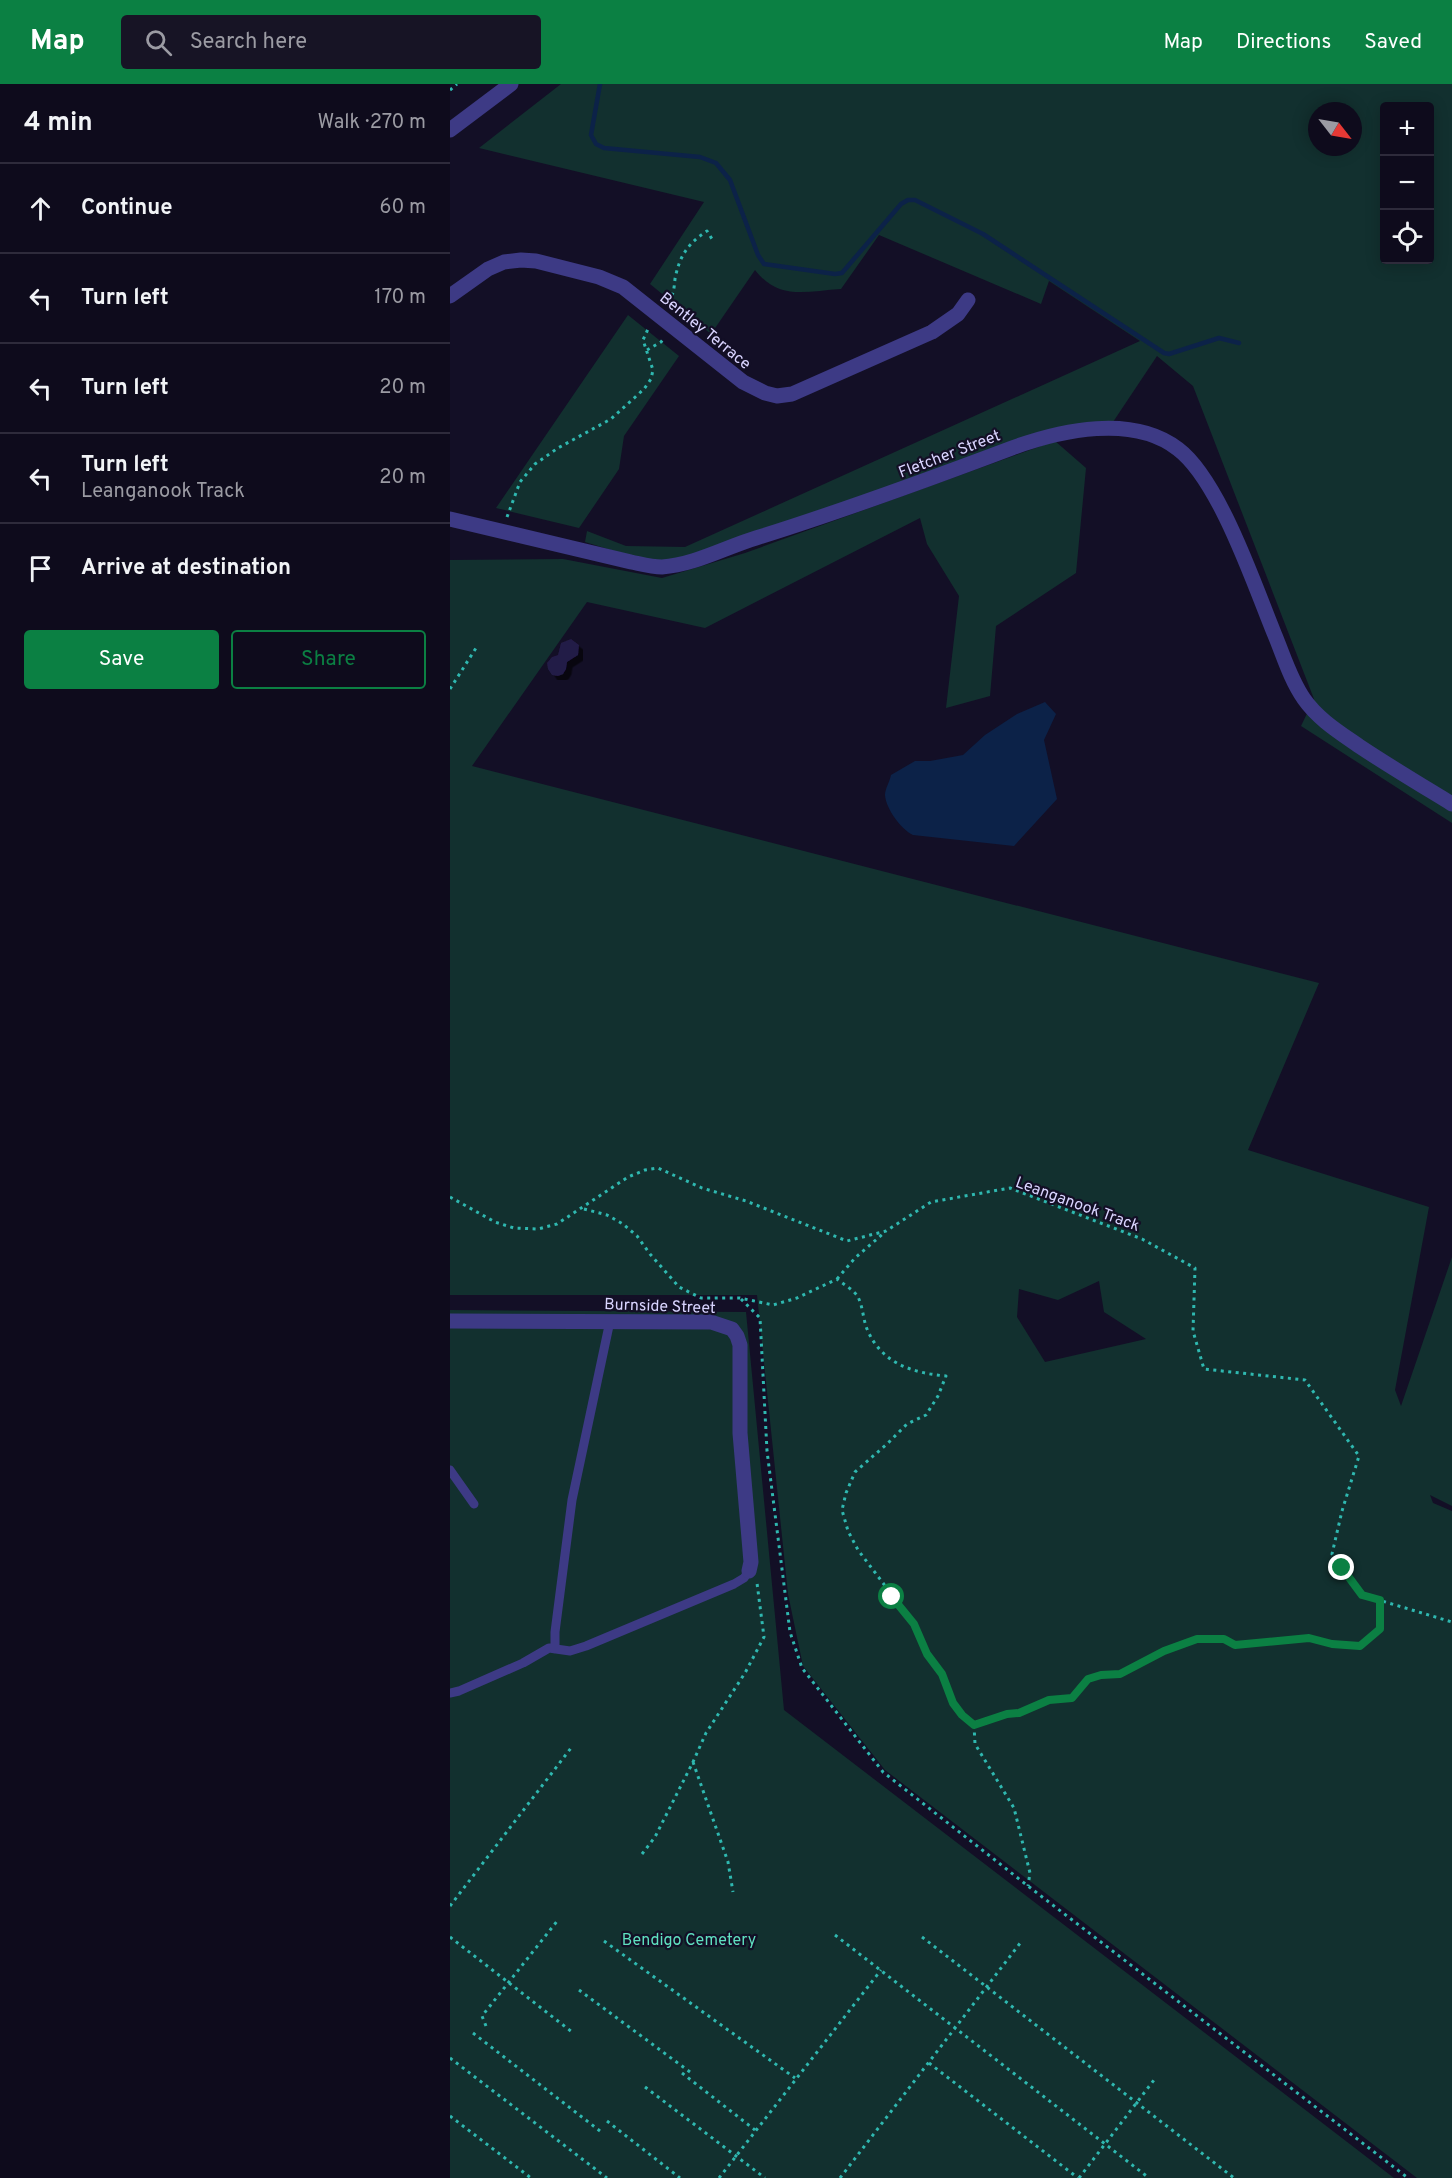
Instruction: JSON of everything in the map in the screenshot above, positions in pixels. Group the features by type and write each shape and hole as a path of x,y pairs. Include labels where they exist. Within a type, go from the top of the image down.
{"street":[{"path":"450,130 511,84"},
{"name":"Bentley Terrace","path":"450,296 488,269 504,262 536,261 599,277 623,287 743,382 757,390 777,396 803,390 932,332 958,314 968,300"},
{"name":"Fletcher Street","path":"450,519 639,564 660,567 679,565 746,541 849,509 1046,438 1098,429 1135,431 1152,435 1166,440 1180,450 1194,464 1209,487 1238,545 1294,682 1310,708 1332,728 1452,804"},
{"name":"Burnside Street","path":"450,1321 711,1322 732,1329 737,1336 741,1353 740,1433 751,1562 749,1571"}],"lane":[{"path":"555,1649 555,1632 572,1500 610,1321"},
{"path":"450,1470 474,1504"},
{"path":"450,1693 513,1668 549,1648 570,1651 586,1646 734,1584 744,1578 749,1571"}],"path":[{"path":"450,90 457,84"},
{"path":"668,302 674,293 677,268 684,252 707,231 712,239"},
{"path":"503,531 517,489 524,476 535,464 558,448 611,419 648,384 653,370 643,340 648,329"},
{"path":"647,350 661,342 668,334"},
{"path":"450,689 476,648"},
{"name":"Leanganook Track","path":"450,1197 495,1222 514,1228 538,1229 557,1224 627,1177 658,1168 702,1188 746,1201 847,1241 886,1231 931,1202 1010,1188 1142,1239 1195,1268 1193,1331 1204,1369 1305,1380 1359,1456 1332,1554 1362,1595 1452,1622"},
{"path":"582,1209 607,1215 623,1224 637,1236 679,1287 701,1298 740,1298 773,1305 797,1299 837,1279 855,1258 886,1231"},
{"path":"837,1279 857,1296 867,1330 882,1352 902,1367 925,1374 946,1376 938,1396 926,1415 907,1424 855,1472 842,1510 848,1531 858,1550 914,1624 927,1654 942,1674 953,1703 974,1725 975,1744 1014,1808 1030,1872 1028,1886"},
{"path":"740,1298 760,1318 769,1462 790,1632 802,1668 883,1772 1408,2178"},
{"path":"642,1854 655,1837 706,1733 745,1673 764,1637 758,1588 749,1571"},
{"path":"974,1725 1007,1714 1019,1713 1049,1700 1072,1698 1088,1679 1101,1675 1120,1674 1164,1651 1197,1639 1224,1639 1235,1645 1309,1638 1332,1644 1360,1646 1380,1629 1380,1600"},
{"path":"450,1905 571,1748"},
{"path":"693,1762 728,1862 733,1892"},
{"path":"486,2026 482,2016 558,1920"},
{"path":"836,1935 1149,2178"},
{"path":"450,1937 572,2032"},
{"path":"922,1937 1234,2178"},
{"path":"604,1941 795,2078"},
{"path":"840,2178 1021,1942"},
{"path":"719,2178 881,1970"},
{"path":"579,1990 690,2072"},
{"path":"473,2032 600,2131"},
{"path":"450,2058 607,2178"},
{"path":"929,2062 1079,2178 1154,2080"},
{"path":"682,2073 755,2130"},
{"path":"645,2087 765,2178"},
{"path":"450,2116 531,2178"},
{"path":"607,2121 680,2178"}],"green space":[{"path":"561,84 1452,84 1452,823 1301,726 1314,699 1193,386 1157,356 1113,422 680,559 650,562 585,542 587,531 626,546 685,547 1140,341 1049,281 1041,304 879,235 841,289 805,292 784,290 764,280 755,270 711,334 650,284 704,202 479,148"},
{"path":"628,315 679,356 624,436 619,469 579,528 496,508"},
{"path":"1055,441 1086,468 1076,573 996,626 990,696 946,708 959,596 927,544 920,518 705,628 587,602 472,766 1319,983 1248,1150 1429,1207 1395,1390 1401,1406 1452,1257 1452,1506 1430,1495 1433,1503 1452,1511 1452,2178 1417,2178 885,1770 803,1666 788,1594 757,1295 450,1295 450,560 563,559 662,578 745,553","holes":["1099,1281 1104,1312 1146,1339 1045,1362 1017,1317 1019,1289 1058,1300"]},
{"name":"Bendigo Cemetery","path":"450,1310 746,1312 784,1710 1394,2178 450,2178"}],"water":[{"path":"1045,702 1056,714 1044,740 1057,799 1014,846 913,835 899,823 888,806 885,795 891,775 915,761 930,761 963,755 985,735 1017,714"}],"building":[{"path":"571,639 579,645 578,655 567,662 563,674 552,675 547,663 552,657 558,655 561,643"}],"waterway":[{"path":"600,84 591,135 596,144 604,148 700,157 716,163 730,180 758,255 764,264 842,273 901,204 908,200 915,200 983,234 1164,353 1169,354 1219,338 1239,343"}],"route":[{"path":"892,1597 914,1624 927,1654 942,1674 953,1703 974,1725 1007,1714 1019,1713 1049,1700 1072,1698 1088,1679 1101,1675 1120,1674 1135,1664 1197,1639 1224,1639 1235,1645 1309,1638 1332,1644 1360,1646 1380,1629 1380,1600 1362,1595 1342,1568"}]}
